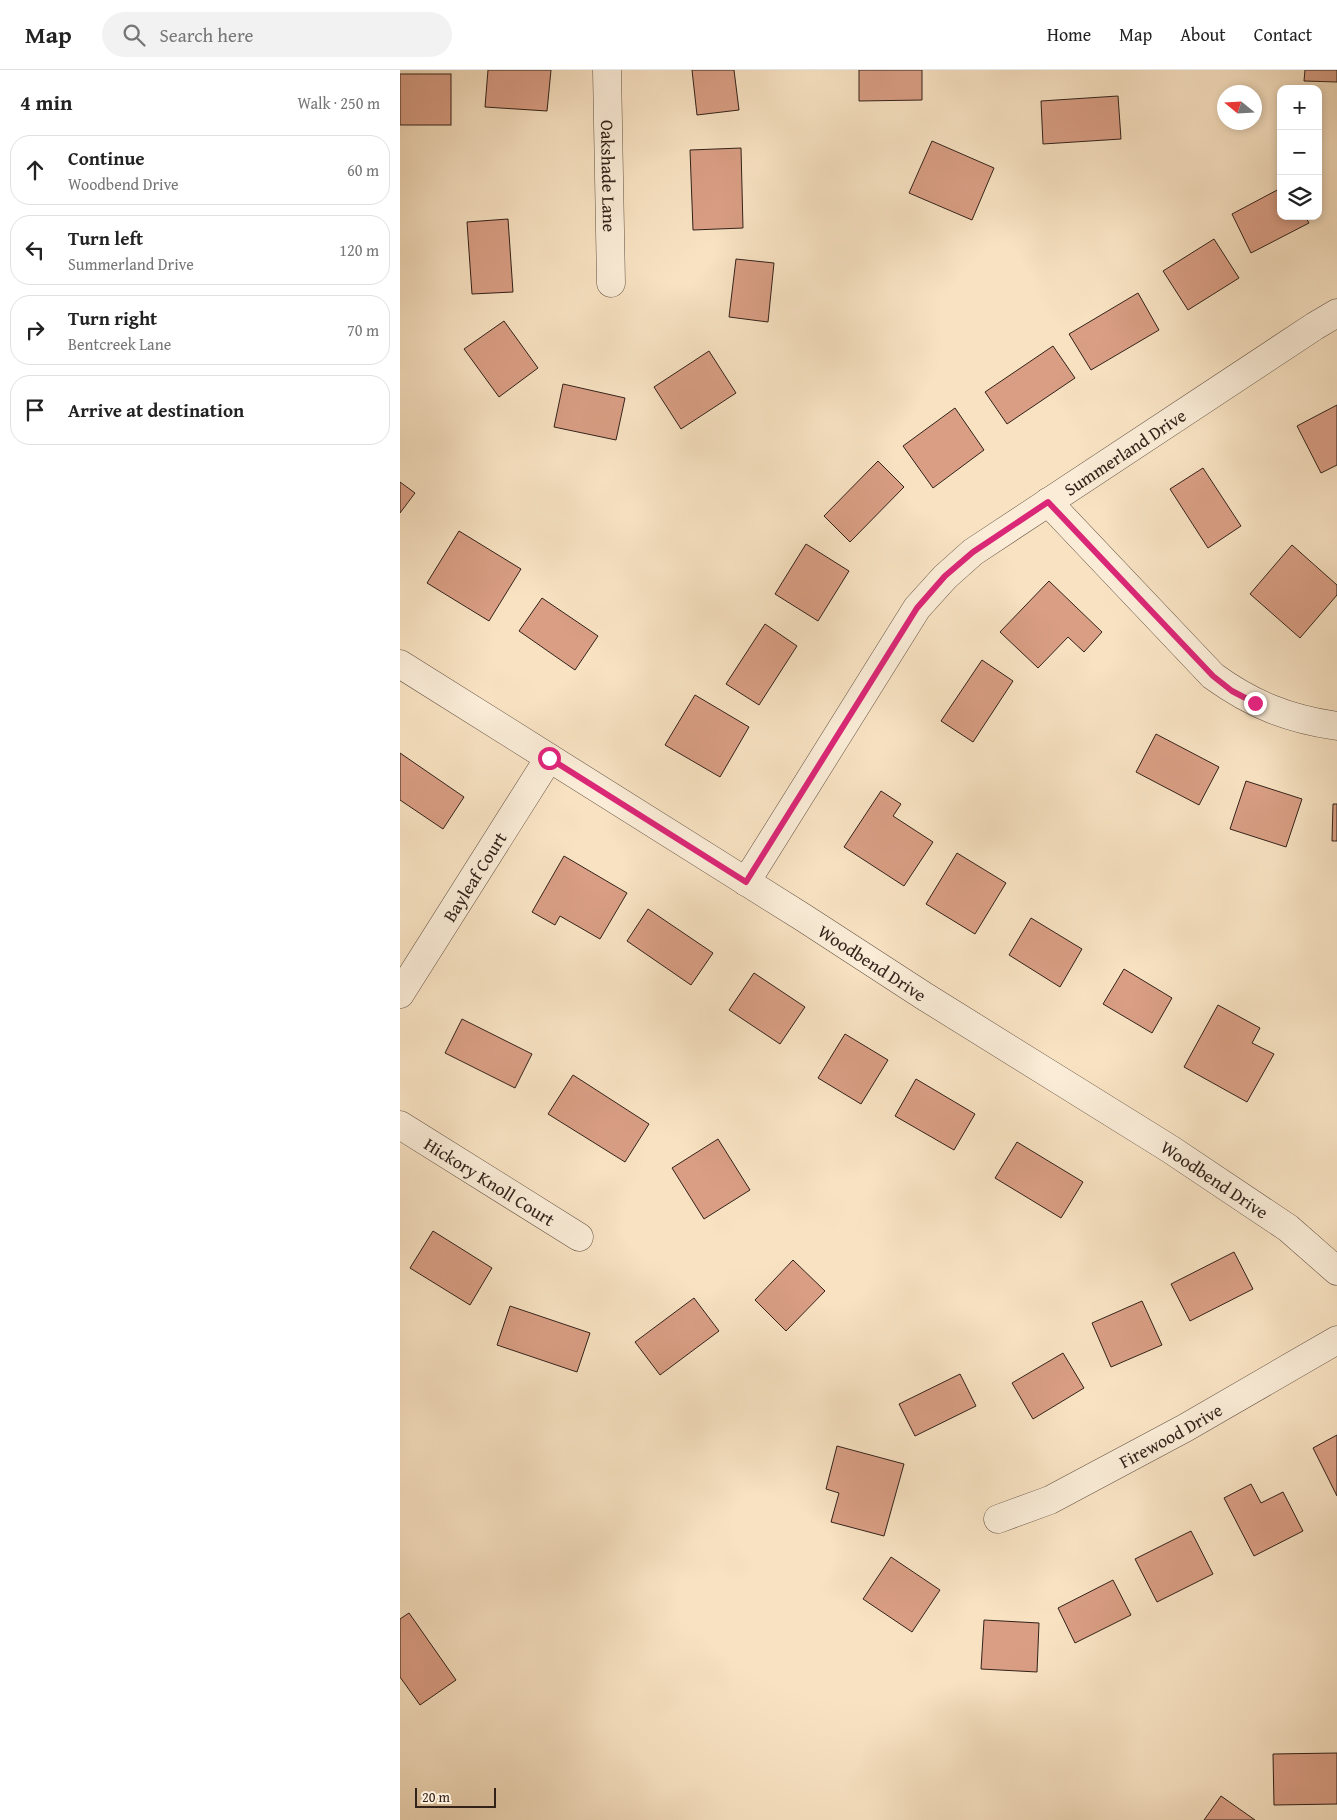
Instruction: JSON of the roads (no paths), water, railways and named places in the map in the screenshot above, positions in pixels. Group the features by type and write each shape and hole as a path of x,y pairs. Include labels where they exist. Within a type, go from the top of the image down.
{"street":[{"name":"Oakshade Lane","path":"608,70 611,283"},
{"name":"Summerland Drive","path":"746,882 917,608 945,576 973,552 1314,326 1337,313"},
{"path":"1048,502 1213,676 1232,691 1255,703 1308,722 1337,726"},
{"name":"Woodbend Drive","path":"400,664 924,996 1178,1154 1288,1228 1337,1271"},
{"name":"Bayleaf Court","path":"400,994 549,758"},
{"name":"Hickory Knoll Court","path":"400,1125 580,1237"},
{"name":"Firewood Drive","path":"998,1519 1050,1500 1185,1428 1337,1340"}]}
